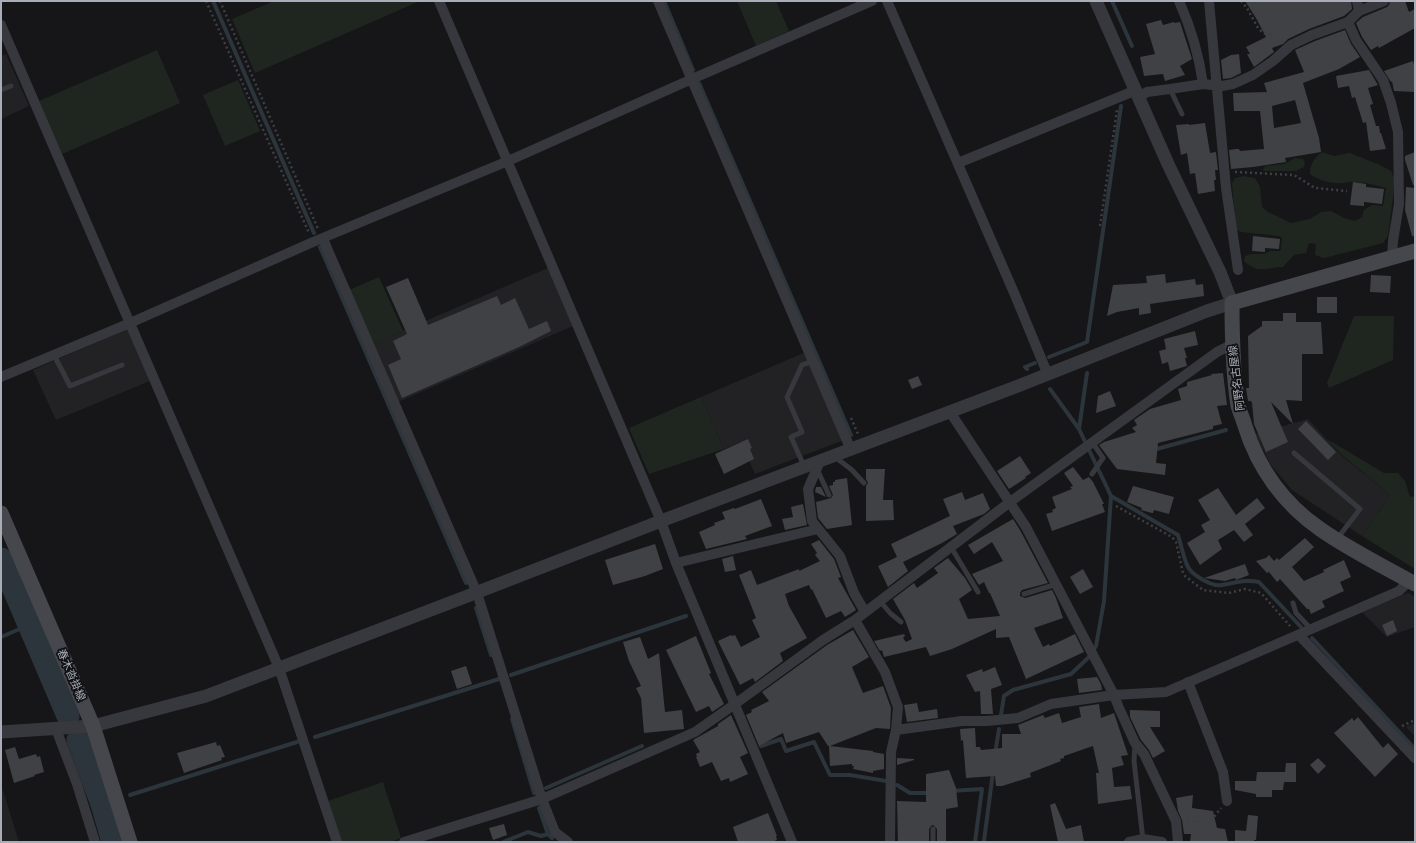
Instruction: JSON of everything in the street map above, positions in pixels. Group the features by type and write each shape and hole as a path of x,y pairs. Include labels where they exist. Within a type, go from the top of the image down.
{"main road":[{"path":"1232,302 1415,251"},
{"name":"阿野名古屋線","path":"1232,302 1233,344 1238,406 1250,440 1262,465 1278,490 1299,512 1320,529 1412,583"},
{"name":"春木沓掛線","path":"1,513 93,726 130,842"}],"street":[{"path":"439,1 661,521 676,563 792,842"},
{"path":"658,1 851,450"},
{"path":"1,377 508,161 872,1"},
{"path":"887,1 1048,374"},
{"path":"1,732 93,726 206,696 661,521 814,466 834,456 1232,302 1220,272 1136,94 1096,1"},
{"path":"1179,1 1199,60 1203,84"},
{"path":"1209,1 1224,172 1238,270"},
{"path":"958,163 1118,97 1203,84 1216,84 1222,86 1233,84 1253,75 1291,45 1312,35 1348,22 1358,6 1384,1"},
{"path":"1348,22 1356,40 1383,80 1391,103 1398,132 1399,204 1392,257"},
{"path":"1,25 280,668 337,842"},
{"path":"323,239 477,593 542,799 554,832 568,842"},
{"path":"404,842 542,799 695,732 823,640 855,620 1010,502 1092,442 1217,352 1233,344"},
{"path":"950,412 1026,527 1057,584 1114,695 1135,743 1144,754 1176,821 1178,842"},
{"path":"814,466 808,489 812,522 840,556 854,593 865,612"},
{"path":"676,563 818,529"},
{"path":"896,730 962,721 988,721 1018,718 1051,704 1114,695 1166,692 1399,591 1412,583"},
{"path":"855,620 885,672 898,707 896,730 891,752 890,842"},
{"path":"1298,635 1415,758"},
{"path":"1188,682 1223,772 1227,801"},
{"path":"56,729 77,784 96,842"},
{"path":"1129,842 1143,840 1162,842"}],"lane":[{"path":"1,90 11,86"},
{"path":"1170,89 1182,114"},
{"path":"54,355 70,386 122,365"},
{"path":"813,361 802,365 788,397 802,432 791,437 814,466 829,495"},
{"path":"1092,442 1103,458 1093,472"},
{"path":"1294,453 1360,509 1337,540"},
{"path":"834,456 852,470 864,483"},
{"path":"951,547 978,592"},
{"path":"1024,594 1057,584"},
{"path":"880,601 890,613 901,622"},
{"path":"1293,603 1296,613 1310,629"},
{"path":"1135,743 1134,761 1143,840"},
{"path":"933,830 933,842"}],"path":[{"path":"220,1 323,239"},
{"path":"1241,1 1247,8 1258,28 1263,33 1270,35 1282,53"},
{"path":"1100,226 1118,97"},
{"path":"1224,172 1294,176 1315,188 1347,191"},
{"path":"1116,506 1172,537 1176,542 1183,573 1203,590 1229,593 1245,589 1260,593 1298,635"},
{"path":"1402,726 1415,720"},
{"path":"1176,821 1210,822 1227,801"}],"shaded area":[{"path":"274,1 420,1 255,73 232,19"},
{"path":"737,1 776,1 789,31 756,46"},
{"path":"157,50 180,103 62,154 39,101"},
{"path":"6,54 29,106 1,119 1,56"},
{"path":"238,80 260,131 225,146 203,95"},
{"path":"1322,152 1334,156 1350,153 1391,171 1395,181 1388,236 1383,243 1324,258 1315,255 1316,244 1309,243 1306,253 1294,255 1283,267 1258,269 1249,265 1244,261 1245,256 1251,254 1264,254 1270,251 1280,251 1282,238 1279,236 1241,232 1236,229 1232,183 1235,178 1243,176 1255,178 1260,187 1262,207 1268,212 1291,223 1310,219 1321,212 1331,211 1344,218 1355,221 1362,217 1364,210 1372,205 1383,206 1386,188 1361,183 1330,182 1310,174 1313,162"},
{"path":"1295,158 1303,159 1305,162 1304,167 1296,171 1263,170 1265,166 1284,164"},
{"path":"548,268 573,326 398,402 372,344"},
{"path":"379,277 403,331 372,344 349,290"},
{"path":"1354,316 1394,316 1393,360 1329,388 1327,383"},
{"path":"125,330 130,330 150,381 56,420 33,370"},
{"path":"806,352 844,440 755,474 741,442 724,449 701,397"},
{"path":"701,397 724,449 649,474 629,428"},
{"path":"1308,419 1341,455 1390,495 1362,536 1292,490 1271,465 1255,434"},
{"path":"1327,439 1384,473 1398,473 1405,481 1410,497 1415,496 1415,569 1362,536 1390,495 1341,454"},
{"path":"1408,593 1415,597 1415,627 1387,637 1362,612"},
{"path":"1415,723 1415,736 1406,727"},
{"path":"383,782 401,838 390,842 341,842 328,801"},
{"path":"1,786 4,794 19,842 1,842"}],"building":[{"path":"1245,1 1351,1 1352,9 1344,16 1309,29 1288,39 1283,44 1272,48 1274,52 1254,67 1247,54 1250,54 1246,47 1266,37"},
{"path":"1390,1 1405,1 1409,12 1415,9 1415,28 1379,48 1378,46 1371,50 1362,37 1356,23 1363,17 1387,7"},
{"path":"1161,20 1163,25 1180,22 1192,59 1180,66 1185,75 1165,81 1163,74 1144,76 1140,57 1155,54 1146,24"},
{"path":"1345,30 1351,44 1360,57 1339,69 1303,83 1319,138 1321,152 1285,158 1286,162 1231,169 1229,150 1239,149 1240,151 1264,149 1260,111 1234,111 1233,93 1267,92 1264,83 1304,72 1295,50","holes":["1295,100 1301,123 1274,128 1272,106"]},
{"path":"1239,54 1241,73 1231,78 1223,79 1221,60 1231,55"},
{"path":"1413,61 1415,68 1415,92 1394,91 1392,81 1391,82 1384,71"},
{"path":"1369,70 1378,85 1368,88 1373,104 1370,105 1376,126 1379,126 1386,149 1370,151 1366,122 1363,123 1355,97 1352,98 1349,86 1338,88 1336,76"},
{"path":"1205,123 1210,153 1216,152 1218,170 1215,170 1215,191 1198,194 1195,173 1190,174 1187,153 1181,155 1176,125"},
{"path":"1415,152 1415,185 1413,185 1405,156"},
{"path":"1353,182 1366,184 1366,187 1384,189 1382,204 1364,202 1364,206 1350,205"},
{"path":"1406,187 1415,188 1415,236 1412,236 1405,210"},
{"path":"1253,236 1280,239 1279,249 1265,248 1265,252 1252,251"},
{"path":"1165,274 1166,283 1195,279 1196,285 1203,284 1204,296 1150,304 1151,313 1139,315 1139,308 1117,312 1107,316 1113,285 1147,283 1146,276"},
{"path":"1371,275 1391,276 1390,293 1370,292"},
{"path":"408,278 428,325 497,296 501,305 515,298 529,329 547,321 551,331 519,347 402,398 388,365 401,359 393,341 407,334 386,287"},
{"path":"1317,297 1337,297 1337,313 1317,313"},
{"path":"1283,313 1296,313 1296,322 1321,322 1323,354 1302,354 1302,401 1286,400 1293,424 1271,402 1288,442 1266,452 1254,424 1252,403 1251,401 1248,401 1246,388 1249,388 1248,336 1262,326 1262,321 1283,321"},
{"path":"1195,331 1198,345 1184,348 1187,358 1185,358 1187,366 1170,371 1168,362 1162,364 1159,351 1166,349 1164,339"},
{"path":"1223,373 1227,405 1217,406 1222,424 1213,426 1213,429 1158,443 1156,463 1166,464 1165,475 1117,469 1099,445 1136,432 1132,428 1137,425 1134,420 1150,409 1181,400 1178,389 1187,386 1187,382 1212,375 1211,374"},
{"path":"918,376 922,385 912,389 908,380"},
{"path":"1110,391 1116,406 1096,413 1098,396"},
{"path":"1306,421 1336,452 1328,460 1298,429"},
{"path":"748,439 752,448 750,449 754,459 724,474 715,454"},
{"path":"1020,456 1031,473 1009,489 997,471"},
{"path":"1073,467 1083,480 1089,477 1093,482 1104,504 1102,504 1105,512 1052,531 1046,514 1053,512 1052,510 1056,508 1052,497 1072,489 1070,487 1073,486 1064,473"},
{"path":"866,469 885,469 883,500 893,500 894,520 866,521 866,486 868,483 866,479"},
{"path":"847,478 852,525 827,529 818,518 816,502 831,498 833,495 829,486 833,485 835,480"},
{"path":"1133,486 1174,497 1169,514 1154,510 1152,513 1141,510 1142,508 1127,502"},
{"path":"816,487 821,487 826,497 815,492"},
{"path":"1218,488 1236,515 1257,498 1265,508 1245,524 1253,535 1244,542 1234,530 1218,540 1222,549 1200,565 1187,543 1205,532 1201,525 1210,520 1198,500"},
{"path":"962,492 965,500 983,493 990,509 984,514 953,526 957,534 903,562 908,571 888,587 878,566 897,557 891,544 950,516 943,499"},
{"path":"761,499 772,526 745,536 747,539 706,549 699,532 715,525 714,523 725,519 722,512 735,509"},
{"path":"803,504 807,525 785,530 782,519 793,517 791,507"},
{"path":"1013,519 1048,583 1022,590 1020,596 1025,598 1052,590 1063,618 1034,628 1043,647 1049,644 1050,646 1075,634 1084,652 1026,679 1009,637 996,638 996,629 952,649 930,656 926,647 884,657 882,650 880,651 874,641 904,634 905,636 903,638 906,642 912,639 905,620 893,599 914,583 917,588 938,573 934,568 948,558 965,578 972,590 959,599 968,619 1000,616 984,582 979,585 972,574 1003,561 992,542 974,554 968,545"},
{"path":"1305,538 1314,547 1292,567 1304,581 1324,572 1323,570 1344,560 1351,577 1340,582 1344,591 1322,601 1325,607 1311,614 1309,609 1307,609 1280,579 1277,582 1269,572 1267,573 1256,561 1266,558 1269,555 1274,561 1277,558 1279,560"},
{"path":"819,540 834,559 841,577 838,578 856,610 845,617 841,611 826,618 809,585 785,594 789,606 807,638 780,653 783,661 755,682 753,678 740,685 718,641 731,635 735,635 741,647 760,637 752,620 756,618 739,575 751,570 757,585 799,569 799,571 820,561 815,555 817,553 811,544"},
{"path":"655,544 663,569 613,585 605,560"},
{"path":"733,556 736,570 725,572 722,559"},
{"path":"1245,564 1249,575 1236,580 1235,578 1225,581 1204,578"},
{"path":"1083,569 1093,587 1080,594 1070,577"},
{"path":"1393,620 1397,631 1387,636 1382,625"},
{"path":"853,630 869,657 852,667 863,693 883,686 891,708 890,729 876,728 830,746 873,751 884,754 884,769 873,771 873,773 853,769 854,766 852,766 852,764 830,766 829,746 819,732 786,743 783,733 759,746 746,715 752,712 751,710 769,701 762,692 827,645"},
{"path":"696,636 711,673 709,674 724,704 712,712 709,706 696,712 666,650"},
{"path":"640,637 648,659 659,653 665,712 682,710 684,729 644,733 641,698 636,688 641,686 629,661 623,642"},
{"path":"466,666 472,684 457,689 451,671"},
{"path":"995,667 1002,685 991,689 993,714 981,714 980,691 975,692 966,675 982,669 983,672"},
{"path":"1097,677 1101,684 1102,690 1079,693 1077,679"},
{"path":"917,703 919,712 937,709 938,718 907,722 904,705"},
{"path":"1099,704 1101,718 1114,713 1128,755 1121,756 1124,765 1112,768 1114,787 1130,786 1132,799 1098,804 1096,773 1099,773 1093,746 1064,756 1064,758 1060,759 1061,761 1030,773 1031,777 1002,786 996,786 995,776 966,778 963,740 961,741 960,729 975,728 976,747 980,747 981,750 1002,748 1002,734 1021,734 1018,725 1043,715 1045,718 1059,713 1062,723 1081,717 1079,707"},
{"path":"1130,710 1160,711 1160,727 1150,727 1165,751 1153,758 1141,740 1130,717"},
{"path":"731,715 748,753 740,757 748,774 730,782 729,778 721,781 712,762 700,767 696,754 700,752 693,740 718,726 718,724"},
{"path":"1358,717 1383,748 1388,743 1398,754 1375,777 1334,733 1352,718 1354,721"},
{"path":"216,742 217,746 220,745 225,757 221,758 222,760 184,773 177,753"},
{"path":"15,747 19,759 36,754 37,757 40,756 44,772 14,783 5,750"},
{"path":"897,758 914,759 914,760 897,765"},
{"path":"1318,758 1326,766 1318,774 1310,765"},
{"path":"1286,763 1296,763 1296,782 1284,782 1283,790 1272,790 1272,797 1256,797 1256,794 1235,790 1235,781 1256,781 1257,772 1285,772"},
{"path":"949,770 956,788 958,807 946,809 946,842 937,842 937,829 933,825 929,829 929,842 898,842 897,801 926,802 926,774"},
{"path":"1193,795 1192,808 1213,811 1217,828 1225,829 1228,842 1190,842 1191,834 1184,834 1176,798"},
{"path":"1055,803 1066,829 1081,825 1084,842 1058,842 1050,805"},
{"path":"768,813 777,836 777,840 771,842 738,842 733,827"},
{"path":"1248,815 1258,816 1256,840 1254,840 1254,842 1235,842 1235,830 1246,831"},
{"path":"504,824 507,835 493,840 489,828"}],"waterway":[{"path":"213,1 314,233"},
{"path":"664,1 693,70"},
{"path":"1112,1 1132,46"},
{"path":"699,83 851,435"},
{"path":"1049,357 1087,342 1121,106"},
{"path":"320,247 466,583"},
{"path":"1027,369 1025,367 1035,363"},
{"path":"1079,429 1087,373"},
{"path":"1001,715 1004,696 1013,690 1071,674 1088,658 1096,646 1104,601 1111,496 1079,429 1050,389"},
{"path":"1153,450 1226,430"},
{"path":"1111,496 1178,535 1189,569 1202,580 1218,585 1245,581 1259,582 1301,627"},
{"path":"1,559 68,716"},
{"path":"476,608 491,655"},
{"path":"511,675 686,616"},
{"path":"1,637 29,625"},
{"path":"1312,638 1415,749"},
{"path":"315,737 499,679"},
{"path":"512,719 534,793"},
{"path":"995,754 999,729"},
{"path":"761,746 781,739 786,751 814,742 830,775 850,775 886,781"},
{"path":"78,740 102,804 113,842"},
{"path":"130,795 297,742"},
{"path":"546,788 642,746"},
{"path":"984,841 993,772"},
{"path":"897,785 910,793 931,793"},
{"path":"951,791 982,789 975,842"},
{"path":"102,804 109,802"},
{"path":"539,808 548,834 552,838"},
{"path":"503,842 528,832 541,836 548,834"}]}
